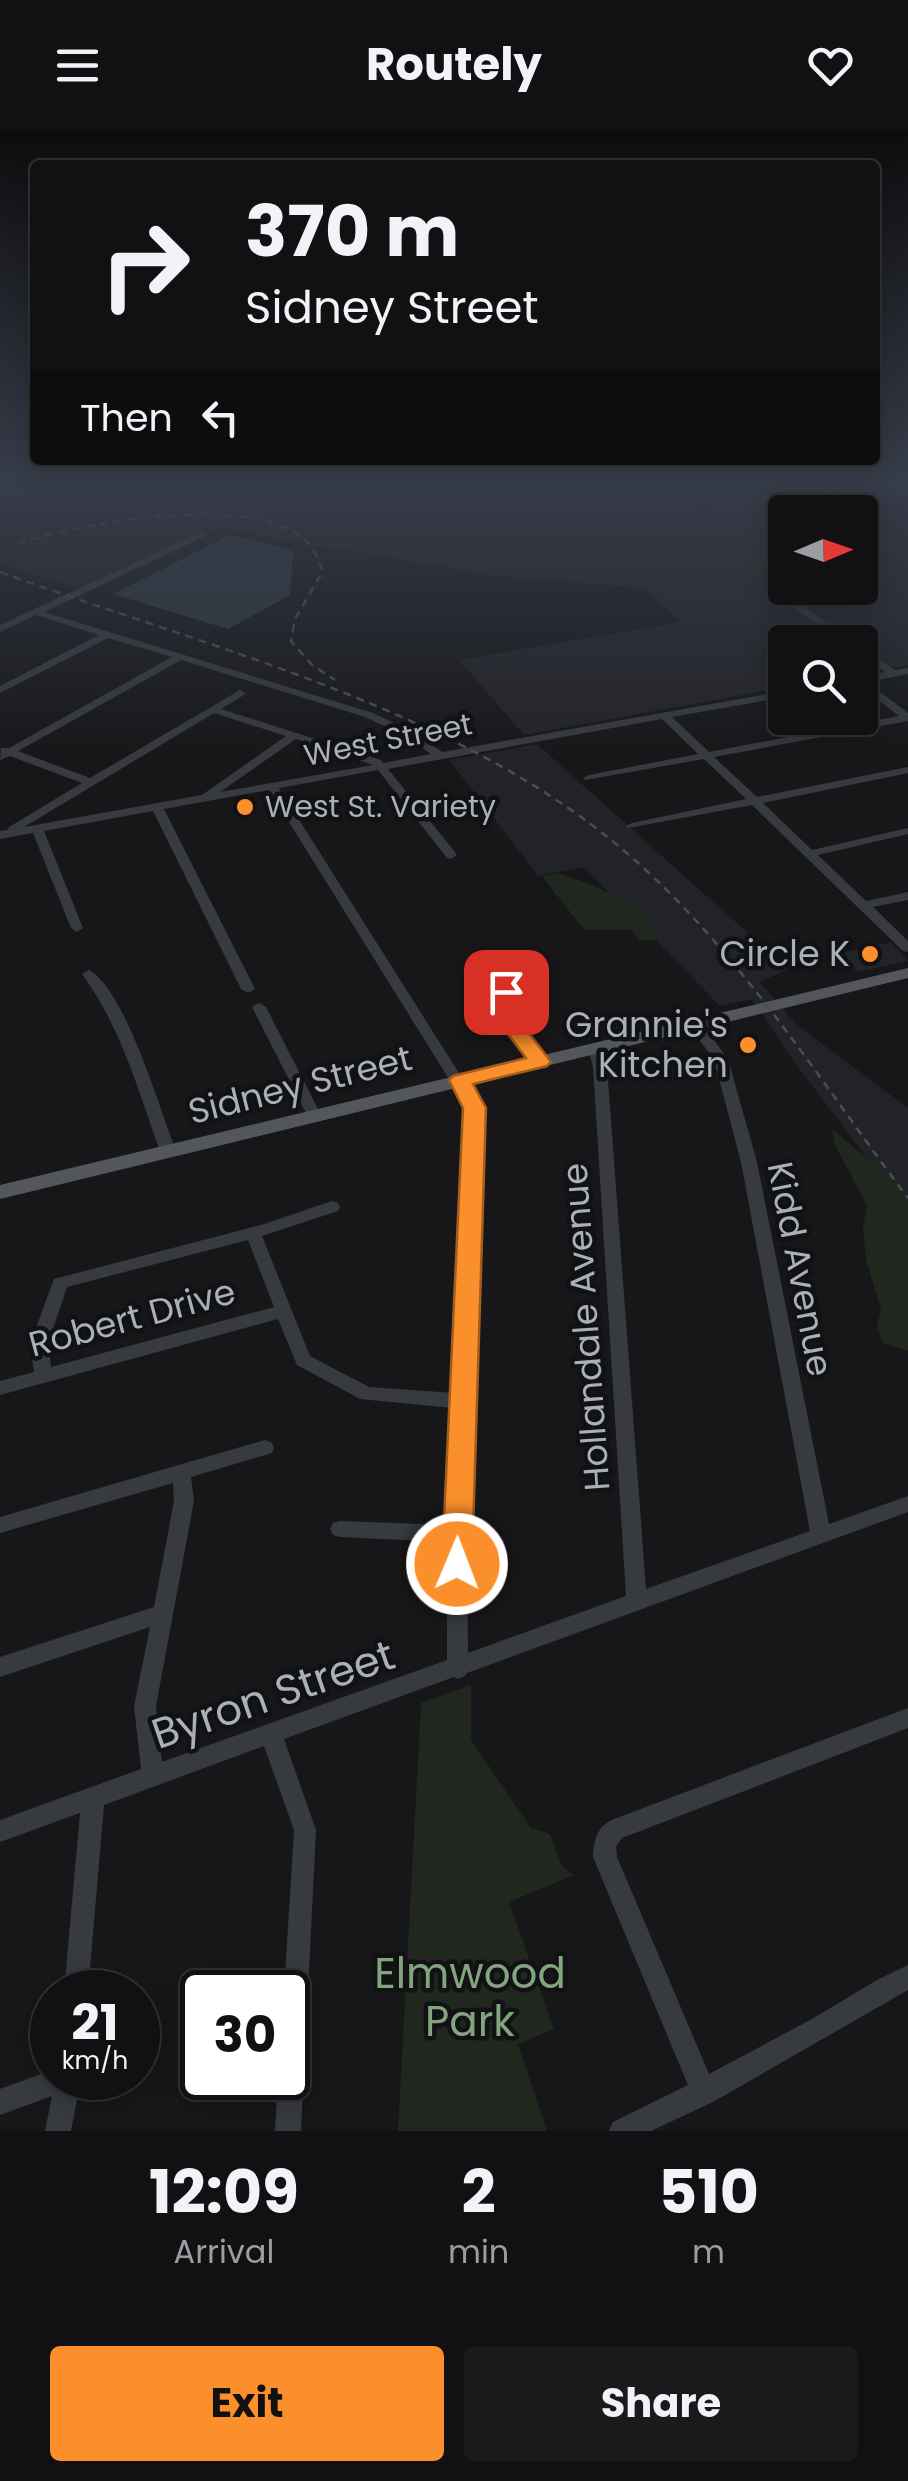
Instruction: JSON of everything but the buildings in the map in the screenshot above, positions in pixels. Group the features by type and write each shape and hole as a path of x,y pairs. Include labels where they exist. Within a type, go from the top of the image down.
{"main road":[{"name":"Sidney Street","path":"0,1192 908,973"}],"street":[{"path":"0,630 123,571"},
{"path":"796,605 824,625"},
{"path":"36,612 370,716 411,736 438,755"},
{"path":"0,690 106,635"},
{"path":"3,752 180,657"},
{"path":"878,663 894,674"},
{"path":"878,677 908,671"},
{"path":"3,835 240,692"},
{"path":"878,694 908,718"},
{"name":"West Street","path":"3,835 768,697"},
{"path":"212,709 382,766 451,855"},
{"path":"665,716 813,853 908,948"},
{"path":"589,778 908,718"},
{"path":"204,798 294,736"},
{"path":"3,752 90,782"},
{"path":"632,826 908,770"},
{"path":"273,787 474,1108 457,1534 458,1669"},
{"path":"156,808 248,989"},
{"path":"38,828 77,928"},
{"path":"813,853 908,831"},
{"path":"867,906 908,896"},
{"path":"89,974 98,984 130,1052 168,1151"},
{"path":"511,988 500,999 502,1010 540,1062"},
{"path":"260,1007 314,1115"},
{"name":"Kidd Avenue","path":"695,1024 721,1059 749,1162 821,1535"},
{"name":"Hollandale Avenue","path":"596,1048 637,1603"},
{"path":"44,1376 39,1344 60,1283 253,1233 332,1207"},
{"path":"253,1233 303,1360 366,1394 462,1400"},
{"name":"Robert Drive","path":"0,1388 282,1310"},
{"path":"0,1525 265,1448"},
{"path":"153,1775 145,1706 184,1501 180,1471"},
{"name":"Byron Street","path":"0,1831 908,1504"},
{"path":"340,1529 457,1534"},
{"path":"0,1666 162,1614"},
{"path":"704,2094 606,1858 605,1842 614,1830 908,1718"},
{"path":"271,1734 304,1830 288,2131"},
{"path":"78,1970 93,1798"},
{"path":"622,2131 704,2094 908,1977"},
{"path":"0,2102 30,2091"},
{"path":"58,2131 63,2100"}],"shaded area":[{"path":"25,571 118,571 78,589"},
{"path":"158,571 292,571 290,595 228,629 113,594"},
{"path":"470,571 768,571 768,605 878,605 878,571 908,571 908,665 878,670 878,625 768,625 768,690 524,735 459,660 681,622 645,588"},
{"path":"537,744 788,969 760,982 797,1025 908,1108 908,1212 792,1059 752,999 720,1006 584,867 538,876 449,760"},
{"path":"891,942 908,961 858,972 840,953"}],"green space":[{"path":"607,571 768,571 768,578 753,582 688,588 623,580"},
{"path":"557,873 616,896 641,915 658,940 640,940 631,930 584,930 542,876"},
{"path":"832,1129 898,1184 908,1200 908,1351 883,1343 877,1326 881,1310 866,1260 863,1227 867,1206 835,1145"},
{"name":"Elmwood Park","path":"471,1685 471,1740 531,1828 550,1834 561,1865 574,1875 509,1902 554,2029 518,2044 547,2131 398,2131 421,1703"}],"railway":[{"path":"323,571 295,619 291,641 312,665 335,680"},
{"path":"0,572 334,689 496,763 570,809 637,862 712,939 780,1023 908,1198"}],"place":[{"name":"West St. Variety","path":"245,807"},
{"name":"Circle K","path":"870,954"},
{"name":"Grannie's Kitchen","path":"748,1045"}],"route":[{"path":"457,1564 474,1108 460,1080 540,1062 506,1017 500,999 506,992"}]}
